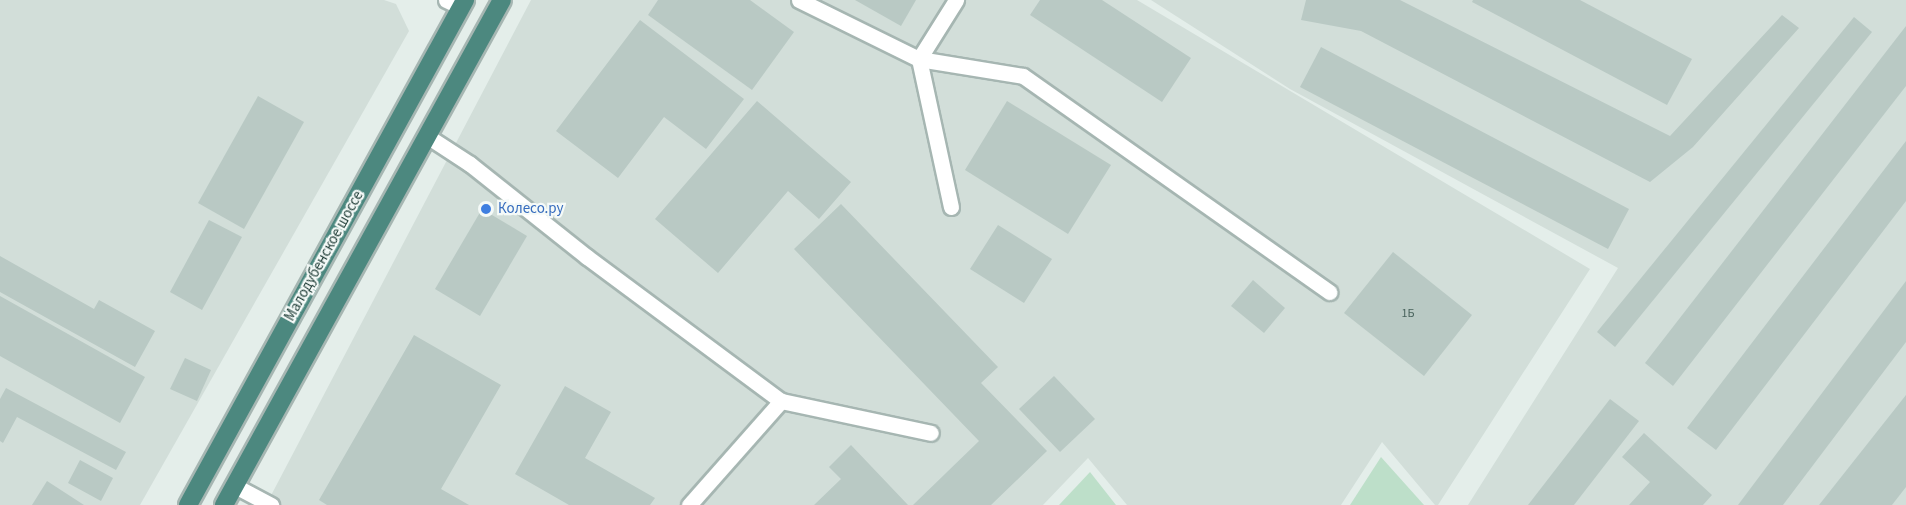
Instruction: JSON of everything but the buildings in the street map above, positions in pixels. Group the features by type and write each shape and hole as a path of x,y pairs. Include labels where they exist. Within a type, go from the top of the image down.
{"highway":[{"path":"224,505 502,0"},
{"name":"Малодубенское шоссе","path":"188,505 457,2"}],"lane":[{"path":"800,0 919,59 1023,76 1329,292"},
{"path":"951,207 919,59 956,0"},
{"path":"427,136 470,164 587,257 781,401 931,433"},
{"path":"689,505 781,401"},
{"path":"235,486 271,505"}],"shaded area":[{"path":"0,0 384,0 396,4 409,31 140,505 0,505"},
{"path":"531,0 1137,0 1590,269 1438,505 1435,505 1382,442 1341,505 1127,505 1088,458 1043,505 266,505"},
{"path":"1151,0 1906,0 1906,505 1468,505 1618,268 1290,89"}],"green space":[{"path":"1381,457 1424,505 1350,505"},
{"path":"1090,472 1116,505 1059,505"}],"place":[{"name":"Колесо.ру","path":"486,209"}]}
